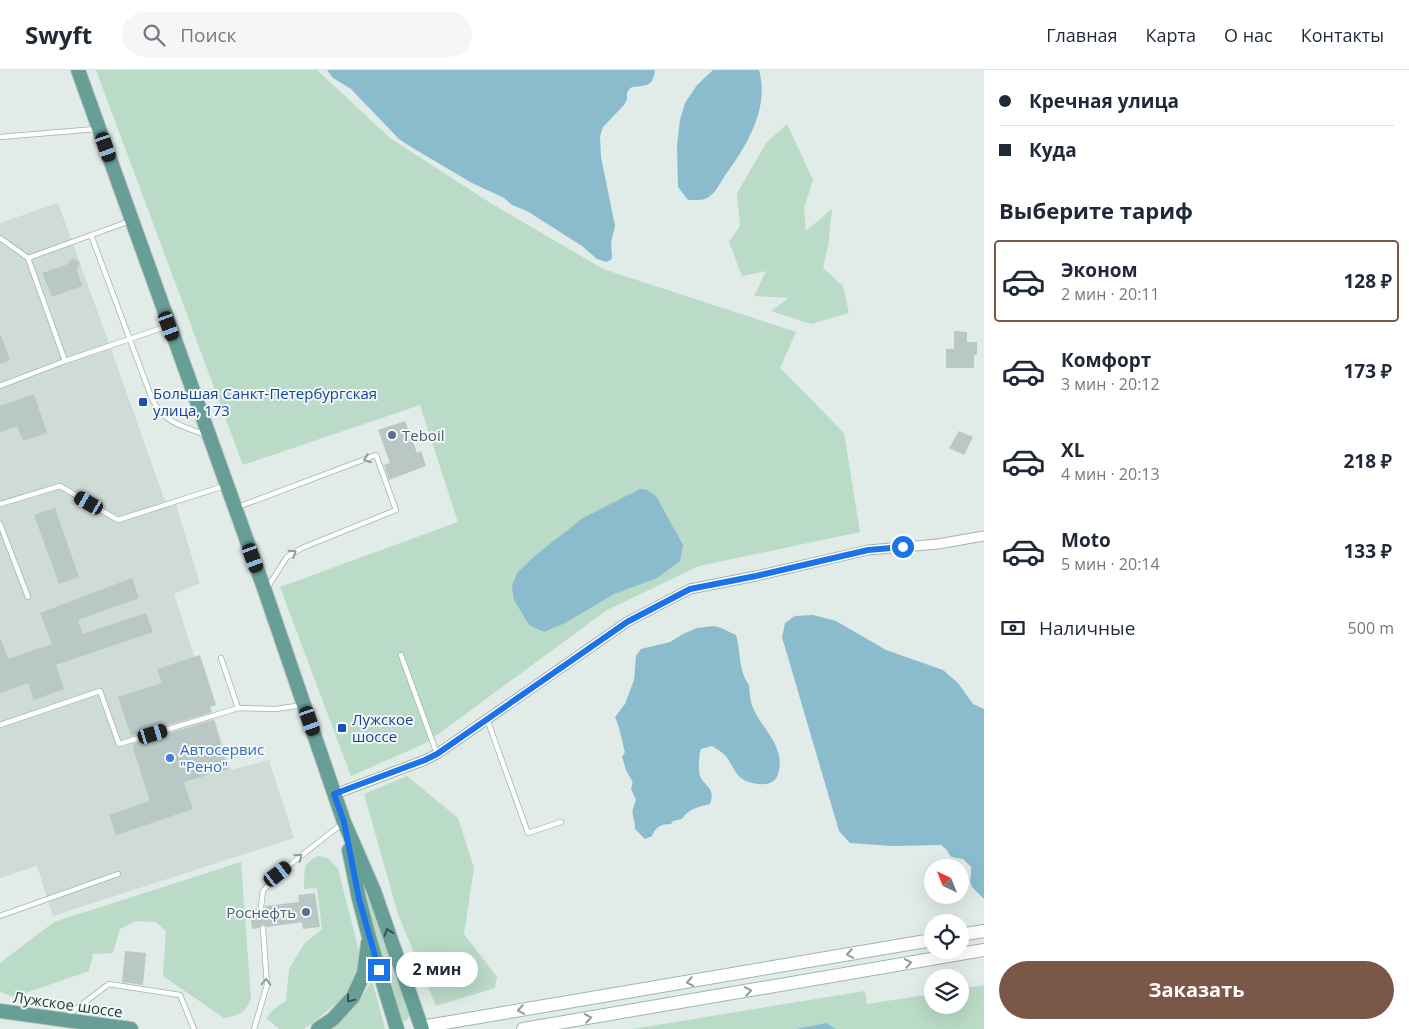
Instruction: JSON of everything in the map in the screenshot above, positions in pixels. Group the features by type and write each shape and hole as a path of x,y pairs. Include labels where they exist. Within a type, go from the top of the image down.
{"main road":[{"path":"78,70 235,509 344,822 374,891 421,1029 924,941"},
{"path":"344,822 359,899 397,1029"},
{"path":"969,934 984,931"},
{"path":"318,1029 333,1019 353,997 364,973 369,937"},
{"path":"523,1029 984,950"},
{"name":"Лужское шоссе","path":"0,1011 131,1029"}],"street":[{"path":"334,794 437,754 627,622 690,589 868,550 938,544 984,536"}],"lane":[{"path":"0,137 100,128"},
{"path":"28,258 131,220"},
{"path":"91,235 152,399 158,410 168,420 209,436"},
{"path":"0,238 28,258 65,362"},
{"path":"0,386 169,326"},
{"path":"235,509 376,455 396,510 302,548 287,556 264,592"},
{"path":"0,504 60,486 118,520 226,485"},
{"path":"0,524 28,597"},
{"path":"401,655 437,754"},
{"path":"222,658 238,708"},
{"path":"0,724 100,691 119,744 238,708 276,709 304,705"},
{"path":"487,719 528,833 561,822"},
{"path":"261,907 263,890 278,874 344,822"},
{"path":"0,916 118,874"},
{"path":"254,1029 268,985 263,928"},
{"path":"61,1020 109,984 180,995 194,1029"}],"shaded area":[{"path":"58,203 167,507 176,505 200,583 174,594 231,770 269,760 294,838 53,916 37,866 0,878 0,223"}],"green space":[{"path":"96,70 317,70 390,138 492,204 603,269 796,332 780,368 844,433 860,532 699,566 607,610 426,743 351,776 280,587 458,522 420,405 243,465"},
{"path":"787,124 813,180 804,208 806,231 832,209 828,246 823,268 843,286 849,313 811,324 771,311 789,298 754,296 766,271 742,276 729,242 740,226 737,193 767,142"},
{"path":"407,776 458,818 474,868 464,934 497,977 495,988 436,1006 398,914 364,794"},
{"path":"319,856 329,859 338,869 360,955 359,968 348,991 313,1023 303,1029 279,1029 266,1018 273,1010 286,1001 289,969 304,944 322,929 317,888 304,889 305,869 309,862"},
{"path":"241,862 251,999 241,1013 224,1018 163,976 166,931 155,922 136,921 120,929 113,953 93,954 89,971 14,997 2,993 0,990 0,963 54,922"},
{"path":"361,877 380,925 410,1014 406,1021 399,1018 372,928"},
{"path":"372,980 385,1029 332,1029 355,1007"},
{"path":"984,985 984,1029 632,1029 865,991 867,1004 924,995 924,1014 969,1014 969,988"}],"water":[{"path":"327,70 655,70 650,83 630,88 624,105 603,127 600,136 601,157 615,226 611,242 611,260 606,262 597,259 582,246 527,211 472,183 399,139 351,89 333,78"},
{"path":"713,70 759,70 762,85 759,113 748,140 714,192 705,199 688,200 678,187 677,146 680,120 685,103 697,85"},
{"path":"640,489 647,490 656,496 683,545 680,561 657,578 614,594 565,623 544,632 529,625 514,600 512,586 517,573 537,554 583,518"},
{"path":"813,615 836,621 886,650 943,670 958,683 973,704 984,709 984,899 972,887 969,859 951,857 941,845 892,846 850,843 839,831 782,637 785,623 795,616"},
{"path":"714,626 736,635 741,666 749,686 752,705 778,753 780,761 778,774 775,780 766,784 749,782 739,777 726,756 718,750 712,746 701,749 699,774 711,791 710,804 691,810 682,819 659,827 652,836 645,839 635,829 633,813 636,800 631,789 632,781 622,757 625,752 615,717 625,704 634,680 636,656 641,649 670,642 697,628"},
{"path":"826,1023 836,1029 796,1029"}],"building":[{"path":"72,258 80,262 77,269 82,286 52,297 42,273 68,264"},
{"path":"954,331 967,332 967,342 977,342 974,368 946,368 946,349 954,349"},
{"path":"0,335 10,360 0,364"},
{"path":"34,394 47,433 23,441 17,426 0,432 0,406"},
{"path":"405,421 417,453 421,451 426,466 389,480 384,465 390,463 378,430"},
{"path":"959,431 973,437 964,455 949,448"},
{"path":"55,508 79,577 59,584 34,515"},
{"path":"132,578 139,598 78,620 83,634 146,613 153,632 56,665 64,689 34,700 28,683 0,693 0,639 8,659 52,644 40,613"},
{"path":"200,655 216,705 210,707 211,712 131,736 118,697 162,683 157,669"},
{"path":"214,720 228,769 184,782 193,809 116,835 109,815 150,801 133,744"},
{"path":"315,893 320,927 303,929 302,922 267,927 262,924 259,928 252,929 250,908 257,908 261,911 264,910 265,906 299,902 298,895"},
{"path":"125,951 146,953 143,985 122,982"}],"place":[{"name":"Большая Санкт-Петербургская улица, 173","path":"143,402"},
{"name":"Teboil","path":"392,435"},
{"name":"Лужское шоссе","path":"342,728"},
{"name":"Автосервис \"Рено\"","path":"170,758"},
{"name":"Роснефть","path":"306,912"}],"route":[{"path":"379,970 359,899 344,822 334,794 437,754 627,622 690,589 868,550 903,547"}]}
